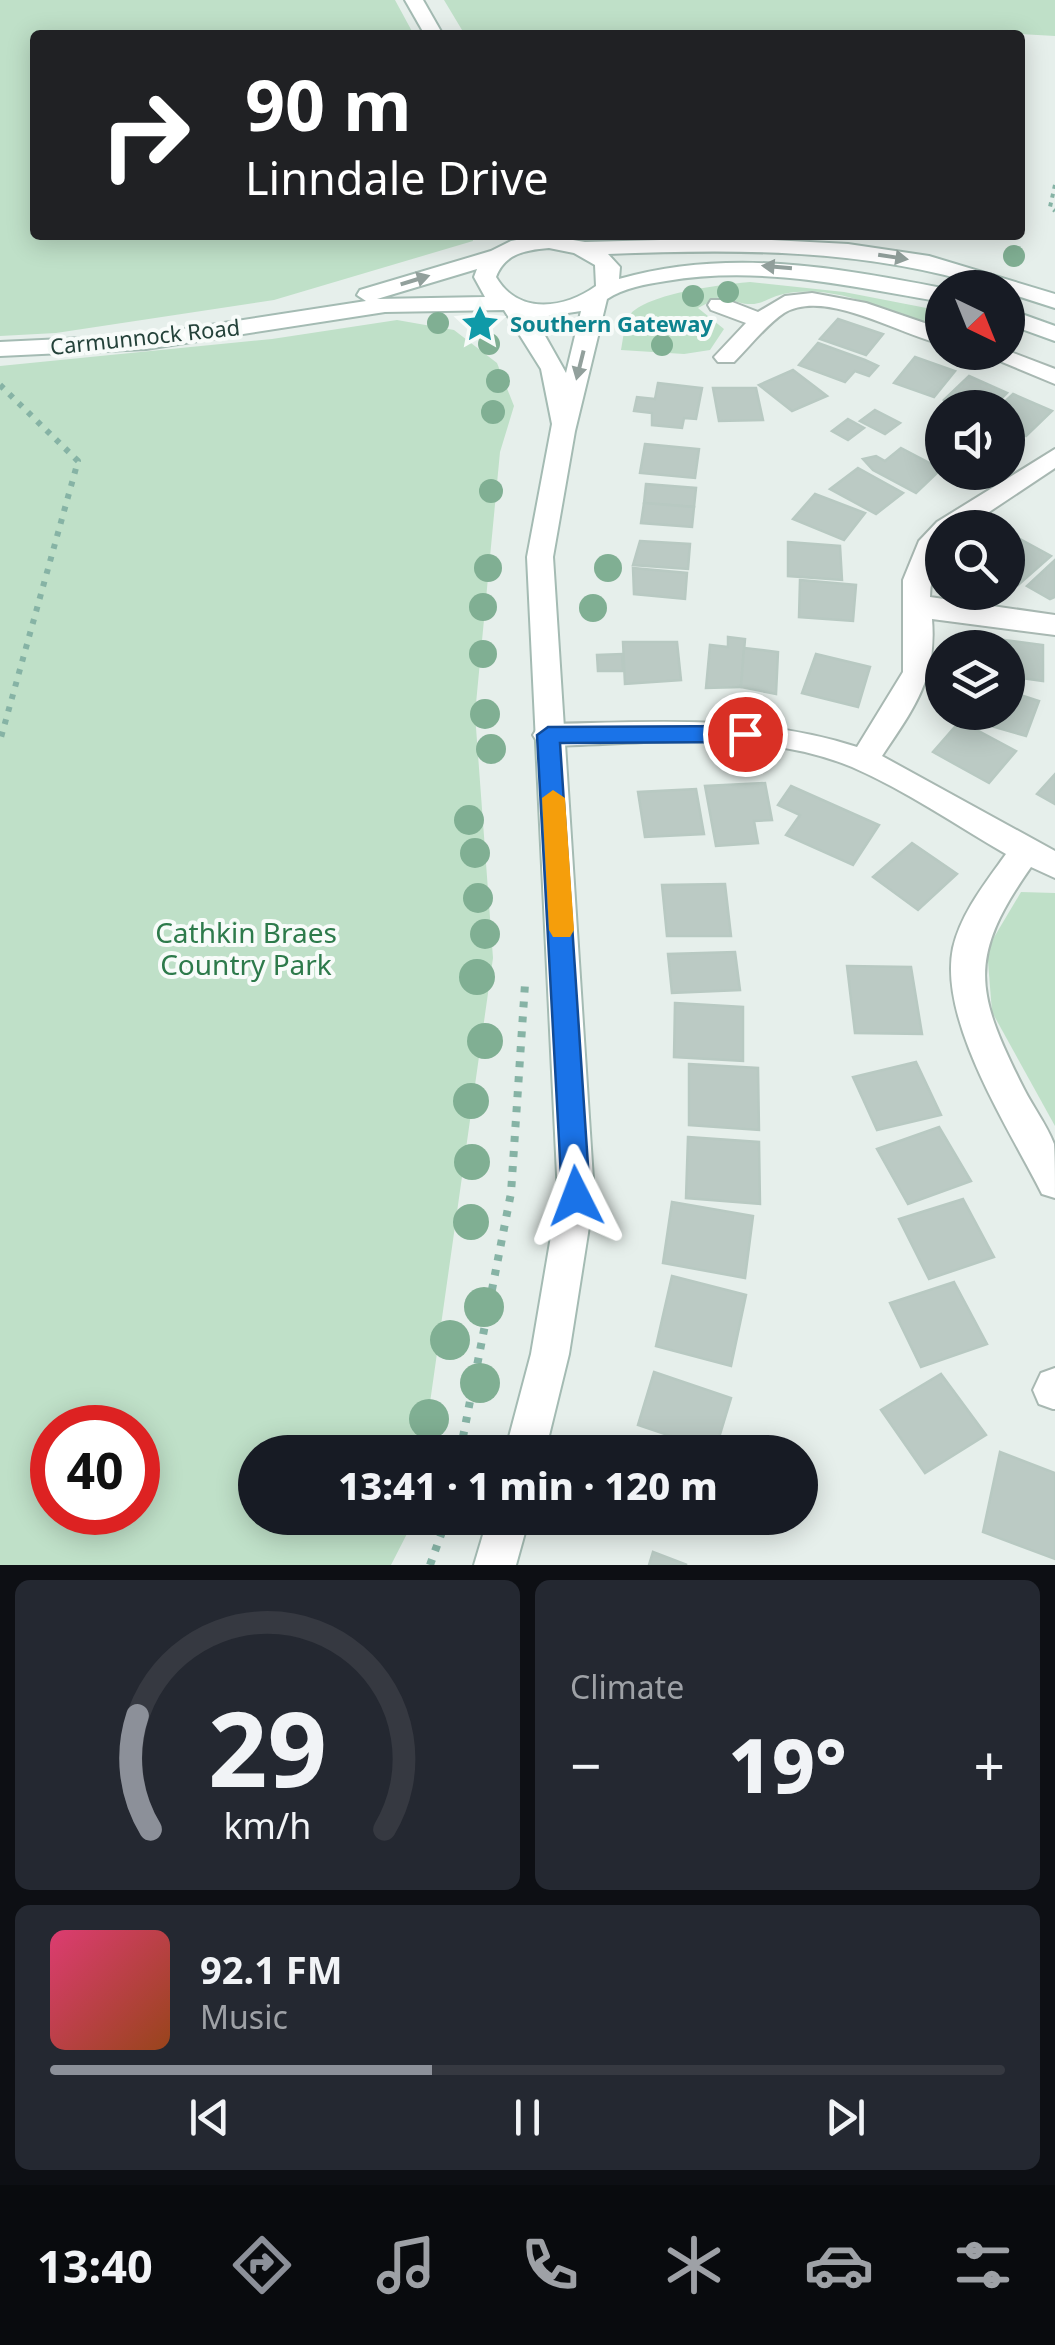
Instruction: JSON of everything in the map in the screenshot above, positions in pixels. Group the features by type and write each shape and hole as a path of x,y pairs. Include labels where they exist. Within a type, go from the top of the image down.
{"street":[{"path":"414,0 431,30"},
{"path":"696,240 711,243"},
{"path":"572,242 711,243 886,255 962,270 1055,301"},
{"path":"529,1435 550,1354 576,1196 540,557 563,432 609,267 572,242"},
{"name":"Carmunnock Road","path":"288,319 501,247 572,242"},
{"path":"501,247 485,277 490,289 513,305 553,369 563,432"},
{"path":"602,294 686,269 754,266 814,271 925,292"},
{"name":"Carmunnock Road","path":"0,349 146,342 385,305 513,305 560,311 602,294"},
{"path":"726,357 778,307 810,298 836,302 925,331"},
{"path":"719,305 763,322"},
{"path":"1025,323 1055,334"},
{"path":"1025,366 1055,378"},
{"path":"973,510 1055,457"},
{"path":"864,760 917,673 916,569 925,548"},
{"path":"918,608 1055,625"},
{"path":"548,735 717,732 772,736 864,760 1040,858 980,917 968,954 976,1022 1055,1182"},
{"path":"496,1565 504,1535"}],"path":[{"path":"1055,185 1050,207 1055,211"},
{"path":"0,385 78,461 0,741"},
{"path":"463,1435 510,1192 525,964"},
{"path":"430,1565 441,1535"}],"green space":[{"path":"0,0 395,0 411,30 30,30 30,240 473,241 274,300 56,333 0,336"},
{"path":"444,0 1055,0 1055,36 1025,34 1025,30 462,30"},
{"path":"750,282 844,292 925,308 925,325 833,294 796,292 754,304 721,296 698,308 724,329 710,350 684,354 621,350 628,318 635,310 665,297"},
{"name":"Cathkin Braes Country Park","path":"397,320 454,330 497,363 514,406 500,452 475,714 493,958 425,1435 238,1435 238,1535 406,1535 391,1565 0,1565 0,366 272,339"},
{"path":"1021,892 1055,893 1055,1126 992,1012 987,949"}],"building":[{"path":"838,319 883,334 866,355 820,339"},
{"path":"818,343 878,366 869,376 855,371 845,382 799,365"},
{"path":"915,357 925,360 925,370 955,371 940,390 925,390 925,394 894,383"},
{"path":"793,370 827,396 792,411 759,385"},
{"path":"969,376 1000,390 954,390"},
{"path":"658,383 702,388 696,419 684,418 682,428 652,425 652,413 634,411 637,397 655,399"},
{"path":"713,388 756,388 763,420 719,421"},
{"path":"1025,399 1052,411 1025,436"},
{"path":"875,410 900,423 885,434 860,421"},
{"path":"848,419 864,428 848,440 832,431"},
{"path":"645,444 699,449 695,478 640,473"},
{"path":"901,448 925,461 925,484 916,493 873,470 863,459 876,456 885,461"},
{"path":"858,468 903,493 876,514 830,489"},
{"path":"646,484 696,488 694,507 644,503"},
{"path":"815,494 865,513 844,540 793,519"},
{"path":"644,503 694,507 692,527 641,523"},
{"path":"640,541 690,544 688,569 633,565"},
{"path":"788,542 840,546 842,580 788,576"},
{"path":"1025,542 1051,556 1025,579"},
{"path":"1055,560 1055,597 1050,599 1027,586"},
{"path":"633,568 687,573 685,599 634,594"},
{"path":"800,580 856,585 853,621 799,617"},
{"path":"728,637 745,639 741,687 706,688 710,645 728,647"},
{"path":"623,642 677,642 681,680 625,684"},
{"path":"1025,643 1043,645 1043,681 1025,678"},
{"path":"744,648 778,652 776,694 741,687"},
{"path":"622,654 623,671 598,671 597,655"},
{"path":"816,654 870,667 858,707 802,693"},
{"path":"1025,696 1039,701 1026,736 1005,730 1025,730"},
{"path":"952,730 977,730 1016,751 989,783 933,752"},
{"path":"1055,774 1055,804 1037,794"},
{"path":"765,783 772,820 754,821 758,843 716,846 705,786"},
{"path":"791,786 879,825 853,865 786,835 800,815 778,805"},
{"path":"696,789 704,834 645,837 638,792"},
{"path":"912,843 957,874 918,910 873,877"},
{"path":"725,884 731,936 667,936 662,885"},
{"path":"735,952 740,990 672,993 668,954"},
{"path":"847,966 911,967 922,1034 855,1033"},
{"path":"675,1003 743,1007 743,1061 674,1057"},
{"path":"916,1062 941,1115 877,1130 853,1077"},
{"path":"689,1064 758,1068 759,1130 689,1125"},
{"path":"939,1127 971,1181 908,1204 877,1149"},
{"path":"688,1137 759,1142 760,1204 686,1198"},
{"path":"963,1199 994,1257 929,1279 899,1219"},
{"path":"672,1202 753,1216 745,1278 663,1263"},
{"path":"672,1276 746,1295 731,1366 656,1346"},
{"path":"954,1282 987,1344 921,1367 890,1303"},
{"path":"654,1372 731,1398 720,1435 668,1435 638,1425"},
{"path":"941,1374 986,1435 925,1473 881,1410"},
{"path":"1000,1452 1055,1473 1055,1559 983,1532"},
{"path":"653,1552 687,1565 649,1565"}],"slow traffic":[{"path":"553,798 561,930"}],"place":[{"name":"Southern Gateway","path":"480,324"}],"route":[{"path":"576,1196 548,735 745,734"}]}
